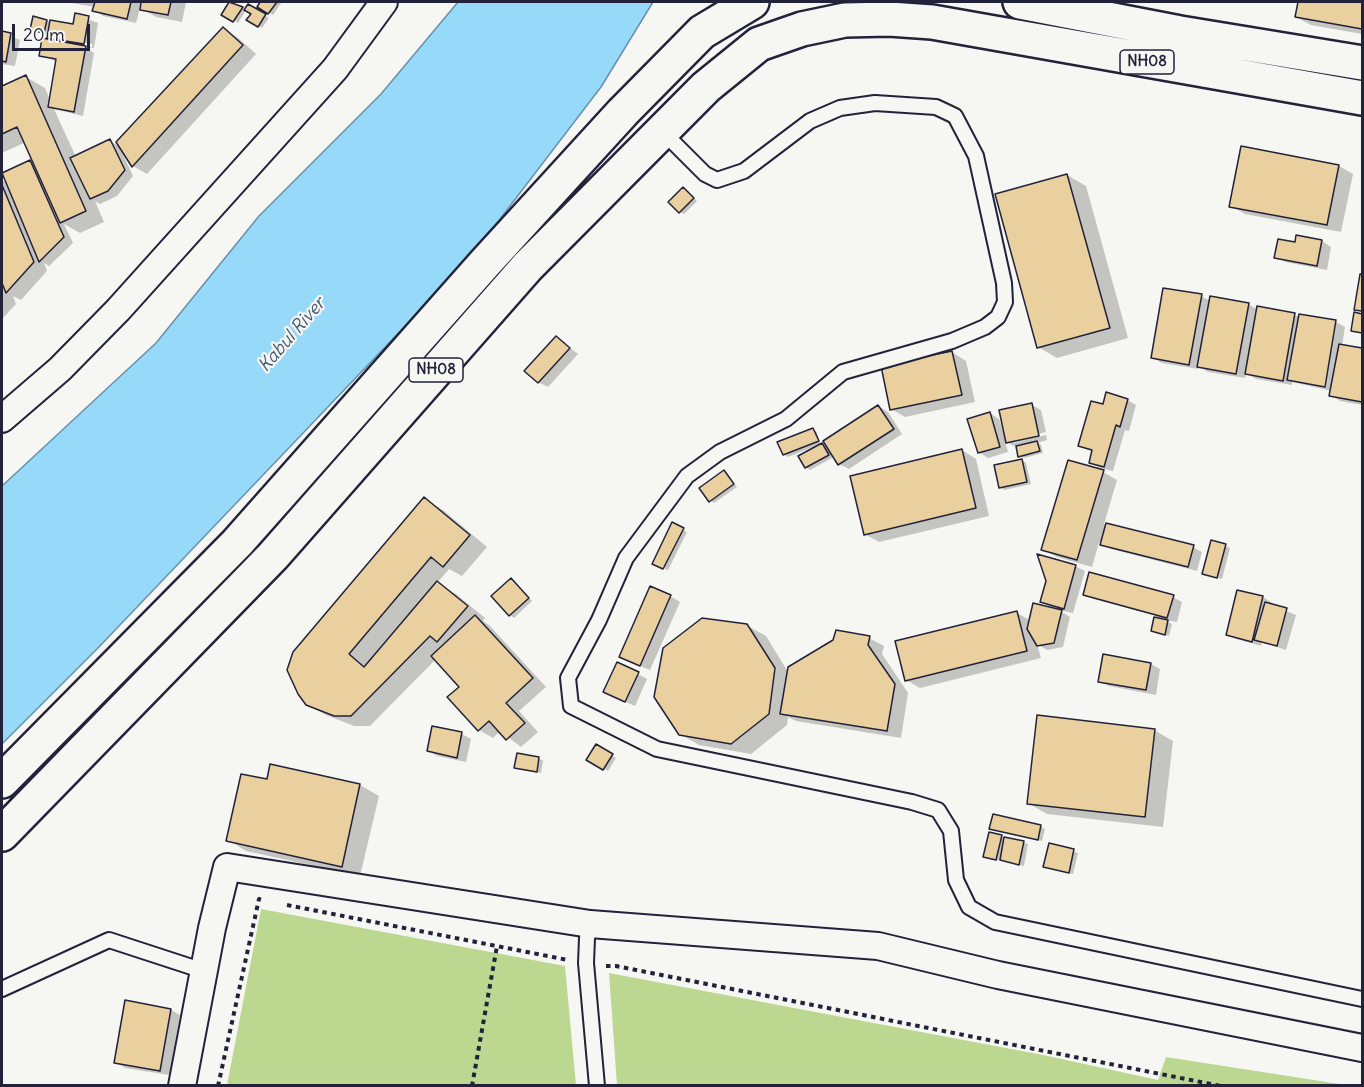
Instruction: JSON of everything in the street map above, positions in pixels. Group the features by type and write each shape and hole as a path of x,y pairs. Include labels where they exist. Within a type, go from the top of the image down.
{"highway":[{"name":"NH08","path":"2,781 237,543 485,263 623,112 702,32 752,2"},
{"name":"NH08","path":"1020,2 1180,33 1362,63"},
{"name":"NH08","path":"2,834 273,556 528,266 706,87 759,44 802,29 845,20 889,19 932,22 1362,99"}],"street":[{"path":"2,419 60,369 118,310 335,69 384,2"},
{"path":"182,1086 227,867 590,924 878,945 998,975 1362,1048"}],"lane":[{"path":"662,131 705,174 717,180 744,171 810,121 840,108 875,104 936,107 955,116 976,156 1004,283 1005,302 998,317 985,327 952,341 843,372 786,419 720,452 687,476 626,558 599,620 568,678 571,706 657,749 912,802 938,810 951,831 956,880 969,908 995,922 1362,999"},
{"path":"590,924 586,963 597,1086"},
{"path":"2,989 109,940 204,971"}],"path":[{"path":"218,1086 259,899 270,902"},
{"path":"281,904 604,966"},
{"path":"472,1086 497,946"},
{"path":"615,966 1221,1086"}],"green space":[{"path":"261,909 565,966 576,1085 227,1085"},
{"path":"609,973 1043,1055 1158,1080 1166,1057 1346,1085 617,1085"}],"water":[{"name":"Kabul River","path":"458,2 653,2 601,87 471,257 98,648 2,744 2,486 156,343 259,216 381,94"}],"building":[{"path":"95,2 131,2 127,19 92,11"},
{"path":"141,2 171,2 168,15 140,10"},
{"path":"229,2 243,7 233,22 221,15"},
{"path":"260,2 277,2 268,14 257,7"},
{"path":"1298,2 1362,2 1362,29 1295,17"},
{"path":"248,4 266,14 258,27 246,20 251,14 244,10"},
{"path":"75,13 89,16 84,44 47,38 50,20 73,24"},
{"path":"33,16 47,20 44,33 30,30"},
{"path":"223,27 243,45 132,167 116,142"},
{"path":"2,31 11,33 6,62 2,61"},
{"path":"42,38 86,46 74,112 48,107 56,59 39,56"},
{"path":"26,75 86,211 60,223 17,127 2,134 2,86"},
{"path":"110,139 125,170 108,191 90,199 70,158"},
{"path":"1241,146 1339,165 1327,225 1229,207"},
{"path":"30,160 64,237 39,262 2,173"},
{"path":"1067,174 1110,328 1037,348 995,194"},
{"path":"2,185 34,262 6,293 2,283"},
{"path":"683,187 694,198 679,213 668,202"},
{"path":"1296,235 1322,240 1317,266 1274,258 1278,239 1295,242"},
{"path":"1360,274 1362,274 1362,311 1354,310"},
{"path":"1163,288 1202,294 1189,365 1151,358"},
{"path":"1210,296 1249,303 1236,374 1197,367"},
{"path":"1257,306 1295,313 1283,381 1245,374"},
{"path":"1354,312 1362,314 1362,333 1351,331"},
{"path":"1299,314 1336,320 1325,387 1287,380"},
{"path":"556,336 570,348 538,383 524,371"},
{"path":"1339,344 1362,348 1362,402 1329,396"},
{"path":"952,351 962,395 890,410 881,366"},
{"path":"1106,392 1128,399 1120,427 1116,425 1104,467 1089,463 1092,450 1078,446 1091,401 1103,404"},
{"path":"1032,403 1039,436 1006,443 999,410"},
{"path":"878,405 894,429 838,465 823,441"},
{"path":"990,412 1000,447 978,453 967,419"},
{"path":"813,428 819,441 783,455 777,442"},
{"path":"1037,441 1040,451 1018,457 1016,446"},
{"path":"822,443 829,455 805,468 798,456"},
{"path":"962,449 976,508 864,535 850,476"},
{"path":"1022,459 1027,482 999,488 994,465"},
{"path":"1068,460 1104,470 1077,560 1041,550"},
{"path":"724,470 734,484 709,502 699,488"},
{"path":"424,497 470,535 443,567 431,557 349,654 364,667 437,581 468,606 437,642 430,636 351,716 334,716 306,705 287,670 293,652"},
{"path":"672,522 684,528 663,569 652,564"},
{"path":"1106,523 1194,545 1188,567 1100,545"},
{"path":"1211,540 1226,544 1217,578 1202,574"},
{"path":"1037,554 1076,565 1064,609 1040,602 1046,581"},
{"path":"1089,572 1174,595 1167,618 1083,595"},
{"path":"511,578 529,598 509,616 491,596"},
{"path":"650,586 671,595 640,666 619,657"},
{"path":"1237,590 1263,596 1252,642 1226,635"},
{"path":"1265,602 1287,608 1277,646 1254,640"},
{"path":"1033,603 1062,610 1054,643 1037,646 1027,629"},
{"path":"1017,611 1027,651 905,681 895,641"},
{"path":"475,615 533,678 506,703 525,723 506,740 489,721 478,731 447,697 459,687 431,656"},
{"path":"1154,617 1168,620 1165,635 1151,631"},
{"path":"702,618 747,624 775,668 769,714 731,744 679,735 654,697 663,648"},
{"path":"836,630 870,636 868,645 895,684 887,731 780,714 788,667 833,640"},
{"path":"1103,654 1151,663 1146,690 1098,682"},
{"path":"617,662 639,672 625,702 603,692"},
{"path":"1037,715 1155,729 1145,817 1027,804"},
{"path":"432,726 462,732 457,758 427,751"},
{"path":"596,744 613,754 603,770 586,760"},
{"path":"517,753 539,757 537,772 514,768"},
{"path":"270,764 360,784 342,867 226,841 241,774 267,779"},
{"path":"993,814 1041,825 1038,840 989,829"},
{"path":"989,832 1002,835 996,860 983,857"},
{"path":"1004,837 1024,841 1019,865 1000,860"},
{"path":"1049,843 1074,849 1069,873 1043,867"},
{"path":"125,1000 171,1009 160,1071 114,1063"}]}
